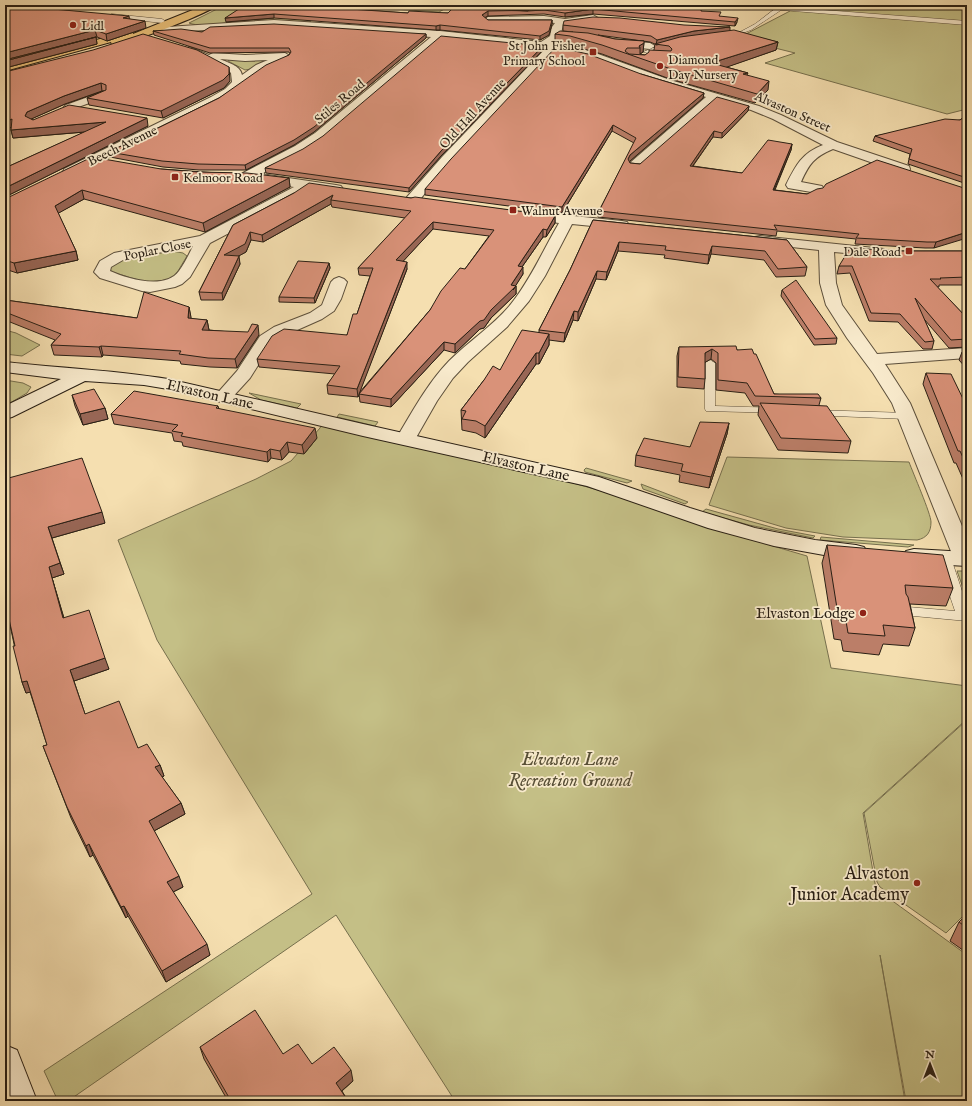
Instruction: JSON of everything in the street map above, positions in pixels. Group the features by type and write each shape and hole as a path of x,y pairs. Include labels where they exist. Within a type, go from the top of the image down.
{"highway":[{"path":"5,68 106,45 199,5"},
{"path":"5,73 150,36 213,5"},
{"path":"955,5 967,6"}],"street":[{"path":"245,24 248,19 256,13"},
{"path":"488,20 544,19 564,22 601,18"},
{"name":"Alvaston Street","path":"180,20 180,22 186,25 202,26 288,24 554,40 666,82 755,108 777,117 833,145 912,172"},
{"name":"Old Hall Avenue","path":"412,200 554,40 557,27 564,22"},
{"name":"Alvaston Street","path":"150,36 202,26"},
{"name":"Stiles Road","path":"248,176 299,149 319,136 440,34"},
{"path":"602,41 629,42 639,54 615,63"},
{"name":"Beech Avenue","path":"178,46 232,68 236,72 237,83"},
{"name":"Beech Avenue","path":"55,179 215,99 229,91 237,83 260,67 285,56 235,58 200,54"},
{"path":"59,112 102,94"},
{"path":"635,164 714,96"},
{"path":"70,107 90,111"},
{"path":"143,120 165,124"},
{"path":"816,189 793,185 805,160 818,151 833,145"},
{"path":"92,160 115,164"},
{"path":"232,175 351,191"},
{"name":"Poplar Close","path":"204,240 182,278 170,284 150,287 142,286 105,275 102,272 105,264 119,256 204,240 289,196 307,184"},
{"path":"396,198 427,202"},
{"path":"514,213 632,226"},
{"path":"406,439 441,380 468,353 503,323 516,308 526,294 568,219"},
{"path":"748,239 890,253"},
{"path":"826,247 828,283 836,309 893,388 907,416 959,559"},
{"path":"224,397 244,374 266,340 280,331 312,318 328,308 339,282"},
{"path":"874,360 967,354"},
{"name":"Elvaston Lane","path":"5,367 82,376 144,380 168,384 592,481 628,492 695,517 760,536 826,548 959,559"},
{"name":"Elvaston Lane","path":"5,413 82,376"},
{"path":"5,1062 19,1101"}],"lane":[{"path":"722,37 752,28 772,15 781,6 967,23"},
{"path":"104,15 162,21"},
{"path":"5,64 97,40 106,45 150,36"},
{"path":"639,54 666,44 681,41"},
{"path":"639,54 658,55"},
{"path":"710,363 710,408 789,412"},
{"path":"805,412 907,416"},
{"path":"908,612 964,617 959,559"}],"green space":[{"path":"225,5 252,5 311,21 254,20 257,17 213,25 196,25 189,23"},
{"path":"331,5 508,5 450,6 439,12"},
{"path":"756,5 932,5 967,9 967,109 947,114 765,63 795,53 739,39 790,11 787,8"},
{"path":"274,58 251,69 245,70 228,61 229,59"},
{"path":"167,250 183,253 187,256 175,276 171,279 148,283 112,272 109,268 116,261"},
{"path":"5,330 16,333 40,345 22,356 5,354"},
{"path":"5,380 23,383 31,387 27,393 5,406"},
{"path":"249,393 301,404 297,408 261,400"},
{"path":"339,414 378,422 375,426 337,417"},
{"name":"Elvaston Lane Recreation Ground","path":"323,422 464,455 570,482 630,499 756,541 807,556 831,668 967,686 967,719 863,813 876,889 967,955 967,1101 906,1101 880,955 905,1101 455,1101 336,915 68,1101 58,1101 44,1071 312,894 157,640 118,540 256,479 291,461 320,428"},
{"path":"727,457 909,462 930,518 931,526 929,532 923,538 917,540 843,537 786,528 709,505"},
{"path":"586,468 632,481 627,483 585,472 584,470"},
{"path":"641,484 688,502 685,504 643,489"},
{"path":"706,509 778,529 815,536 813,538 749,525 702,512"},
{"path":"821,537 914,545 908,547 820,540"},
{"path":"957,571 967,571 967,599"},
{"path":"967,720 967,912 946,933 880,887 877,882 864,813"}],"building":[{"path":"5,5 47,5 42,8 129,16 123,18 145,21 106,34 95,30 5,53"},
{"path":"245,5 292,5 408,13 409,11 448,13 453,8 462,9 464,7 519,10 488,11 482,15 488,20 552,20 549,31 540,36 440,25 436,26 274,14 225,18"},
{"path":"630,5 658,5 701,7 701,11 721,12 719,16 738,18 735,22 593,9 565,13 544,10 529,10 531,7 558,9 563,6 628,8"},
{"path":"593,17 620,18 684,25 730,27 694,31 657,40 651,36 563,25 564,21"},
{"path":"274,24 426,34 314,127 294,140 245,165 198,164 162,161 109,152 219,98 266,65 289,55 291,52 289,48 210,48 153,31 181,29 202,32 210,27"},
{"path":"734,30 778,42 711,63 748,73 743,74 769,81 757,94 671,69 602,45 570,36 555,34 560,31 588,33 615,39 644,41 644,43 639,46 640,48 627,48 625,51 629,54 645,55 649,52 649,50 671,51 672,49 669,46 655,44 680,37"},
{"path":"143,34 197,50 229,67 229,74 223,80 161,111 87,98 106,90 106,85 101,83 64,96 27,112 25,116 33,120 69,105 147,118 5,188 5,168 106,122 11,130 12,119 5,122 5,72 93,50"},
{"path":"441,36 543,46 441,151 409,188 265,168 303,149 323,136"},
{"path":"96,37 5,61 5,60"},
{"path":"556,47 588,54 641,74 704,93 630,155 628,159 630,163 640,164 717,97 749,106 722,133 714,131 690,166 742,173 768,140 792,144 773,190 807,194 823,188 826,184 877,160 967,189 967,232 936,242 856,238 859,234 774,225 777,230 599,211 636,138 613,125 562,207 425,189 451,159"},
{"path":"967,115 967,178 909,159 912,149 875,136 945,119 960,120"},
{"path":"92,157 161,169 198,172 247,173 289,178 203,223 82,190 55,206 76,251 14,263 5,260 5,199"},
{"path":"309,183 411,198 415,197 555,216 547,230 543,229 518,266 523,267 511,285 516,286 491,310 484,320 480,321 455,344 444,342 391,399 359,394 430,310 441,291 460,268 465,269 494,230 433,222 396,260 407,262 357,389 327,385 340,366 257,359 272,336 284,329 347,335 353,314 357,314 373,268 358,268 411,211 331,200 333,195 262,235 250,232 245,244 224,255 239,256 222,293 199,292 233,225 294,193"},
{"path":"593,220 787,240 807,267 778,269 765,251 712,246 709,255 665,250 666,246 619,242 607,272 597,271 578,312 574,311 565,333 539,330 570,270"},
{"path":"850,248 902,251 967,251 967,277 930,279 967,318 967,339 951,340 915,298 934,341 925,342 900,314 871,313 852,266 839,266"},
{"path":"298,261 329,263 314,298 279,297"},
{"path":"796,280 837,338 815,339 782,290"},
{"path":"144,292 189,307 188,318 207,320 202,330 248,332 252,324 258,325 235,359 208,358 179,354 181,351 101,346 51,345 61,334 5,312 5,300 137,318"},
{"path":"522,330 549,334 539,353 536,353 485,426 476,421 462,419 466,411 461,410 493,366 500,370"},
{"path":"736,346 737,350 752,349 754,354 756,354 774,394 818,394 821,398 755,396 747,383 718,380 718,353 712,349 705,353 705,379 678,377 679,347"},
{"path":"962,352 967,352 967,358"},
{"path":"926,373 951,374 967,407 967,466 960,451 958,451"},
{"path":"94,389 105,408 80,414 72,395"},
{"path":"134,391 218,406 216,408 315,428 302,445 287,442 280,451 270,449 267,452 181,436 183,433 172,431 178,425 111,414"},
{"path":"760,403 827,406 851,441 781,438"},
{"path":"700,422 729,423 711,477 681,471 683,464 636,455 644,438 690,447"},
{"path":"82,458 102,512 48,527 60,563 49,567 63,618 89,610 105,658 70,670 85,714 119,701 138,748 147,744 160,765 155,767 181,803 149,821 179,876 167,882 207,944 162,971 124,906 121,907 89,844 86,846 67,807 43,746 47,745 27,681 22,682 13,646 15,646 5,601 5,479"},
{"name":"Elvaston Lodge","path":"827,545 943,555 953,588 905,585 915,628 883,625 885,636 848,633 846,621 839,621"},
{"path":"967,914 967,928 959,922"},
{"path":"255,1010 283,1054 298,1044 312,1064 334,1047 351,1070 336,1083 348,1101 231,1101 200,1047"}],"place":[{"name":"Lidl","path":"73,25"},
{"name":"St John Fisher Primary School","path":"593,52"},
{"name":"Diamond Day Nursery","path":"660,66"},
{"name":"Kelmoor Road","path":"175,177"},
{"name":"Walnut Avenue","path":"513,210"},
{"name":"Dale Road","path":"909,251"},
{"name":"Elvaston Lodge","path":"863,613"},
{"name":"Alvaston Junior Academy","path":"917,883"}]}
